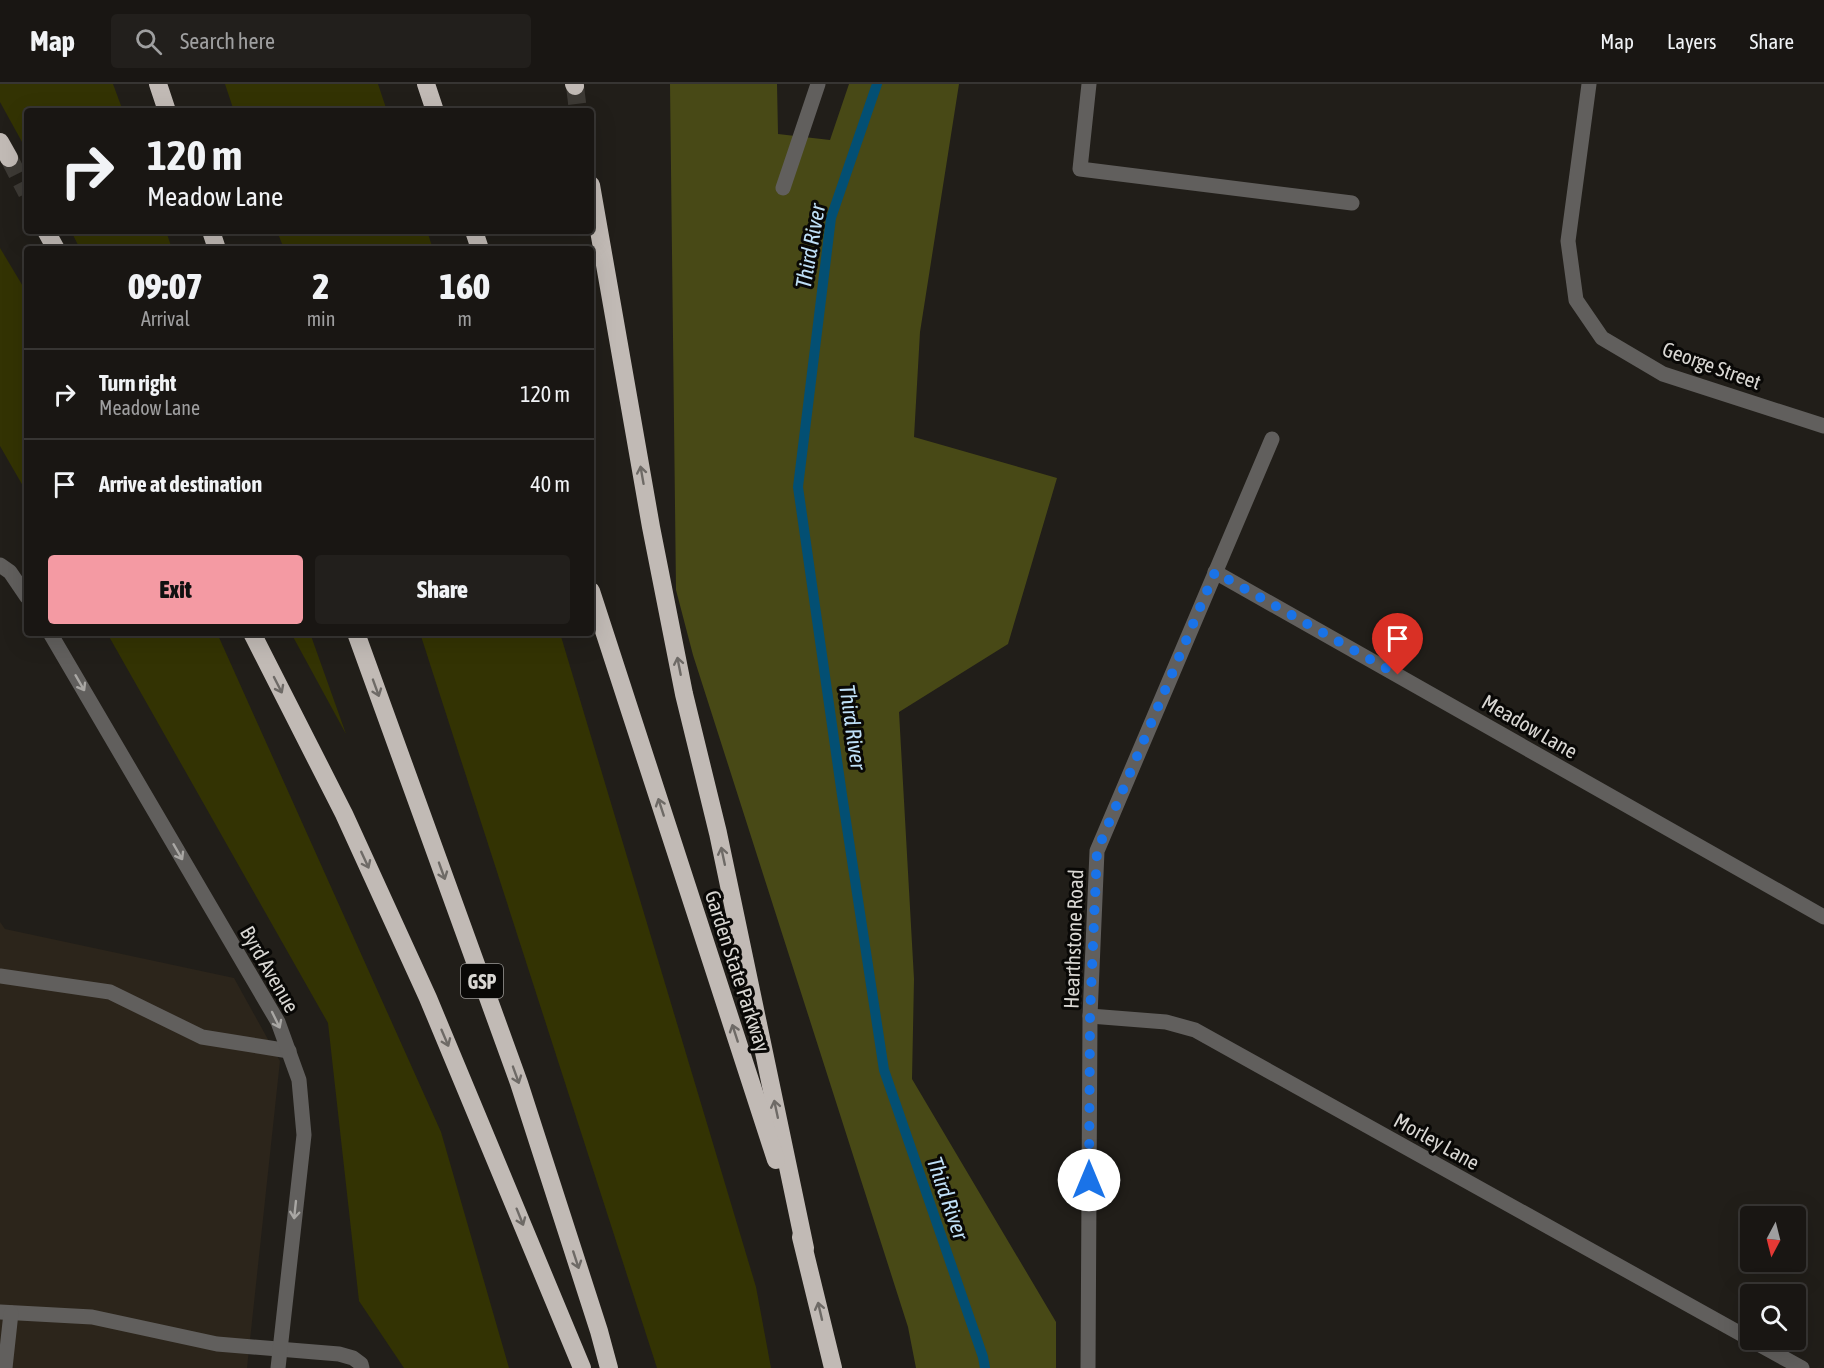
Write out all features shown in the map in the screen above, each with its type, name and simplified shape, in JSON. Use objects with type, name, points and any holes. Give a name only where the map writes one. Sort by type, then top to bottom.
[{"type":"highway","points":[[158,84],[166,108]]},
{"type":"highway","points":[[426,84],[434,108]]},
{"type":"highway","points":[[594,203],[651,527],[684,694],[718,833],[805,1248]]},
{"type":"highway","name":"Garden State Parkway","points":[[594,600],[805,1248],[833,1368]]},
{"type":"highway","points":[[254,636],[344,814],[428,998],[582,1368]]},
{"type":"highway","name":"GSP","points":[[357,636],[519,1083],[609,1368]]},
{"type":"street","points":[[783,188],[818,84]]},
{"type":"street","points":[[1089,84],[1080,169],[1352,203]]},
{"type":"street","name":"George Street","points":[[1589,84],[1568,241],[1576,300],[1582,310],[1602,338],[1663,374],[1824,426]]},
{"type":"street","name":"Hearthstone Road","points":[[1088,1368],[1090,1016],[1097,851],[1272,439]]},
{"type":"street","points":[[0,565],[10,572],[24,593]]},
{"type":"street","name":"Meadow Lane","points":[[1215,572],[1824,916]]},
{"type":"street","name":"Byrd Avenue","points":[[52,636],[278,1022],[299,1080],[304,1135],[278,1368]]},
{"type":"street","points":[[0,976],[110,992],[202,1037],[289,1051]]},
{"type":"street","name":"Morley Lane","points":[[1090,1016],[1167,1022],[1195,1030],[1740,1334]]},
{"type":"street","points":[[5,1368],[6,1312],[92,1317],[217,1344],[339,1354],[353,1358],[361,1364],[362,1368]]},
{"type":"street","name":"Morley Lane","points":[[1769,1350],[1802,1368]]},
{"type":"shaded area","points":[[0,84],[113,84],[122,108],[24,108],[24,146],[0,102]]},
{"type":"shaded area","points":[[225,84],[378,84],[386,108],[233,108]]},
{"type":"shaded area","points":[[670,84],[777,84],[778,134],[830,140],[849,84],[959,84],[920,332],[914,437],[1057,478],[1008,644],[899,712],[914,979],[912,1079],[1056,1322],[1056,1368],[916,1368],[908,1327],[693,655],[676,590]]},
{"type":"shaded area","points":[[72,234],[167,234],[171,246],[78,246]]},
{"type":"shaded area","points":[[278,234],[428,234],[432,246],[283,246]]},
{"type":"shaded area","points":[[0,248],[24,288],[24,488],[0,446]]},
{"type":"shaded area","points":[[109,636],[218,636],[441,1132],[509,1368],[404,1368],[359,1301],[328,1023]]},
{"type":"shaded area","points":[[293,636],[311,636],[346,734]]},
{"type":"shaded area","points":[[421,636],[561,636],[756,1287],[771,1368],[657,1368]]},
{"type":"shaded area","points":[[0,922],[5,929],[234,978],[280,1061],[247,1368],[0,1368]]},
{"type":"waterway","name":"Third River","points":[[877,84],[831,218],[798,487],[884,1070],[985,1368]]},
{"type":"tunnel","points":[[575,86],[578,108]]},
{"type":"tunnel","points":[[9,158],[24,187]]},
{"type":"route","points":[[1089,1180],[1090,1016],[1097,851],[1215,572],[1398,675]]}]
